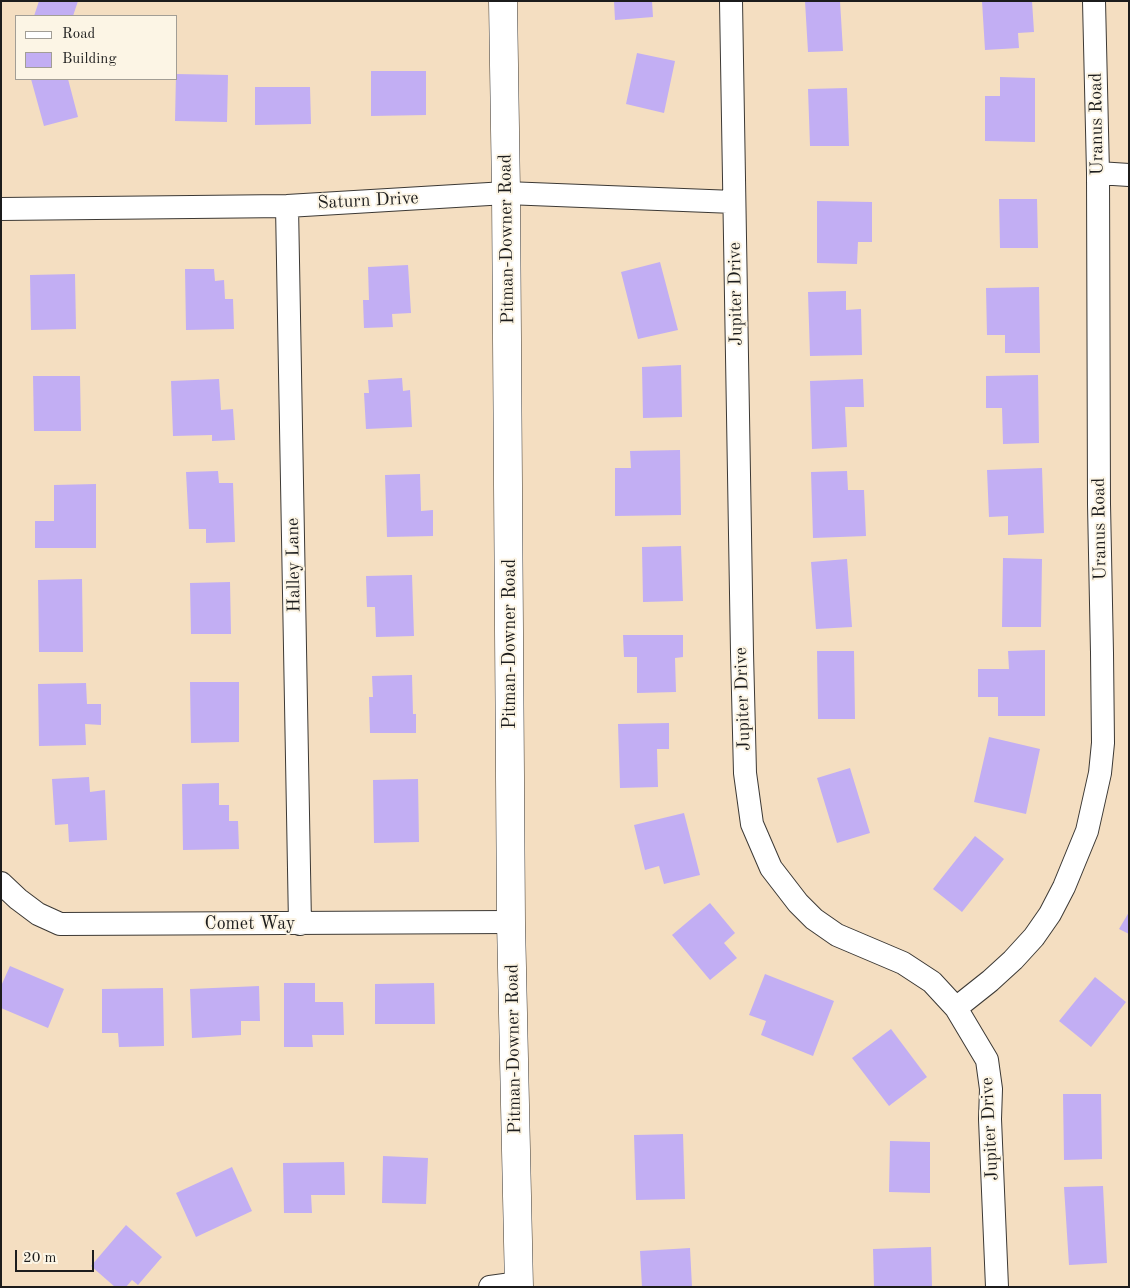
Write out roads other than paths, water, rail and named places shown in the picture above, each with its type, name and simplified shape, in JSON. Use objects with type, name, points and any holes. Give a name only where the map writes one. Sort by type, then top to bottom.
[{"type":"street","name":"Pitman-Downer Road","points":[[503,1],[512,922],[519,1285]]},
{"type":"street","name":"Jupiter Drive","points":[[731,1],[745,773],[752,824],[771,868],[814,920],[838,935],[902,963],[932,982],[956,1008],[986,1060],[991,1089],[990,1119],[997,1287]]},
{"type":"street","name":"Uranus Road","points":[[956,1008],[1013,960],[1034,937],[1050,914],[1064,887],[1087,831],[1100,773],[1103,743],[1099,504],[1098,174],[1094,1]]},
{"type":"street","points":[[1098,174],[1129,175]]},
{"type":"street","name":"Saturn Drive","points":[[1,209],[287,206],[506,193],[734,202]]},
{"type":"street","name":"Halley Lane","points":[[287,206],[300,924]]},
{"type":"street","name":"Comet Way","points":[[1,883],[38,914],[60,924],[512,922]]},
{"type":"street","points":[[490,1287],[519,1285]]}]
